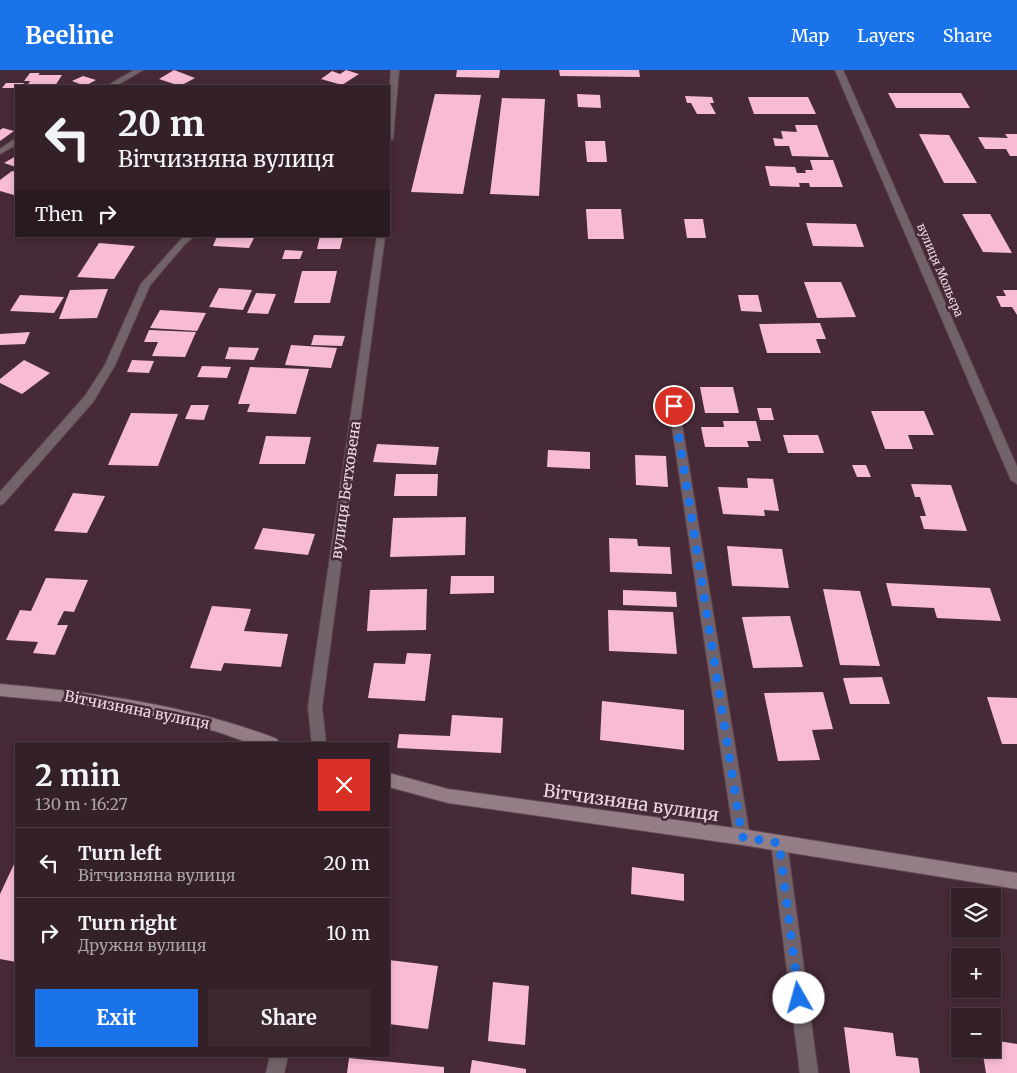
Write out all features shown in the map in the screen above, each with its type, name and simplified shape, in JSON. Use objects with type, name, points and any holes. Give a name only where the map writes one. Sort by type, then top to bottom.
[{"type":"street","points":[[113,85],[139,70]]},
{"type":"street","points":[[390,100],[395,70]]},
{"type":"street","name":"вулиця Мольєра","points":[[840,70],[1017,480]]},
{"type":"street","points":[[0,152],[15,143]]},
{"type":"street","points":[[0,500],[89,399],[110,365],[146,284],[182,242],[189,237]]},
{"type":"street","name":"вулиця Бетховена","points":[[319,742],[315,707],[381,237]]},
{"type":"street","points":[[674,406],[742,837]]},
{"type":"street","name":"Вітчизняна вулиця","points":[[0,690],[76,697],[215,724],[266,742]]},
{"type":"street","name":"Вітчизняна вулиця","points":[[390,780],[448,796],[742,837],[1017,881]]},
{"type":"street","points":[[779,843],[809,1073]]},
{"type":"street","points":[[275,1073],[278,1057]]},
{"type":"building","points":[[174,70],[195,78],[182,85],[159,79]]},
{"type":"building","points":[[346,70],[359,74],[342,85],[321,79],[332,71],[340,74]]},
{"type":"building","points":[[457,70],[500,70],[499,78],[456,77]]},
{"type":"building","points":[[559,70],[639,70],[640,77],[560,76]]},
{"type":"building","points":[[30,73],[62,75],[56,85],[28,85],[30,81],[24,81]]},
{"type":"building","points":[[83,76],[96,80],[87,85],[72,81]]},
{"type":"building","points":[[6,83],[24,83],[23,85],[15,85],[15,88],[2,88]]},
{"type":"building","points":[[888,93],[961,93],[970,108],[896,108]]},
{"type":"building","points":[[435,94],[481,95],[463,194],[411,192]]},
{"type":"building","points":[[577,94],[600,95],[601,108],[578,107]]},
{"type":"building","points":[[685,96],[712,97],[714,103],[710,103],[716,114],[697,114],[691,103],[687,103]]},
{"type":"building","points":[[748,97],[808,97],[816,114],[754,114]]},
{"type":"building","points":[[502,98],[545,99],[539,196],[490,194]]},
{"type":"building","points":[[795,125],[817,125],[829,157],[792,156],[789,146],[775,146],[773,138],[783,139],[781,131],[797,132]]},
{"type":"building","points":[[3,128],[14,131],[0,141],[0,130]]},
{"type":"building","points":[[919,134],[949,135],[977,183],[944,183]]},
{"type":"building","points":[[1005,134],[1017,134],[1017,156],[1010,156],[1006,149],[985,149],[978,137],[1008,138]]},
{"type":"building","points":[[585,141],[605,141],[607,162],[587,162]]},
{"type":"building","points":[[15,157],[15,167],[4,163]]},
{"type":"building","points":[[810,160],[833,160],[843,187],[810,187],[809,183],[799,183],[800,187],[770,186],[765,166],[795,167],[797,173],[806,173],[805,170],[813,170]]},
{"type":"building","points":[[12,171],[15,172],[15,194],[0,191],[0,180]]},
{"type":"building","points":[[586,209],[621,209],[624,239],[588,239]]},
{"type":"building","points":[[962,214],[990,214],[1012,253],[983,252]]},
{"type":"building","points":[[684,219],[703,219],[706,238],[687,238]]},
{"type":"building","points":[[806,223],[856,224],[864,247],[813,246]]},
{"type":"building","points":[[217,237],[254,237],[249,248],[213,246]]},
{"type":"building","points":[[320,237],[343,237],[340,249],[317,249]]},
{"type":"building","points":[[99,243],[135,246],[114,279],[77,277]]},
{"type":"building","points":[[285,250],[303,251],[300,259],[282,259]]},
{"type":"building","points":[[302,271],[337,271],[330,303],[294,303]]},
{"type":"building","points":[[804,282],[841,282],[856,317],[817,318]]},
{"type":"building","points":[[219,288],[252,290],[243,310],[209,307]]},
{"type":"building","points":[[108,289],[97,318],[59,319],[70,290]]},
{"type":"building","points":[[1003,290],[1017,290],[1017,315],[1012,307],[1001,307],[996,296],[1006,296]]},
{"type":"building","points":[[256,293],[276,294],[268,314],[247,313]]},
{"type":"building","points":[[20,295],[64,297],[54,313],[10,311]]},
{"type":"building","points":[[738,295],[758,295],[762,312],[741,311]]},
{"type":"building","points":[[160,310],[206,313],[197,331],[150,328]]},
{"type":"building","points":[[820,323],[826,339],[816,339],[821,353],[767,353],[759,324]]},
{"type":"building","points":[[149,330],[196,332],[185,357],[152,356],[158,342],[144,342]]},
{"type":"building","points":[[30,332],[25,344],[0,345],[0,334]]},
{"type":"building","points":[[314,335],[345,336],[342,346],[311,345]]},
{"type":"building","points":[[291,345],[337,348],[331,368],[285,365]]},
{"type":"building","points":[[229,347],[259,348],[254,360],[225,359]]},
{"type":"building","points":[[24,360],[50,373],[22,394],[0,383],[0,379]]},
{"type":"building","points":[[132,360],[154,361],[149,373],[127,372]]},
{"type":"building","points":[[202,366],[231,367],[227,378],[197,377]]},
{"type":"building","points":[[250,367],[309,369],[296,414],[247,412],[250,404],[238,404]]},
{"type":"building","points":[[700,387],[733,387],[739,413],[705,413]]},
{"type":"building","points":[[191,405],[209,405],[204,420],[185,419]]},
{"type":"building","points":[[757,408],[771,408],[774,420],[760,420]]},
{"type":"building","points":[[871,411],[924,411],[934,435],[908,435],[913,449],[885,449]]},
{"type":"building","points":[[131,413],[178,414],[158,466],[108,465]]},
{"type":"building","points":[[723,421],[756,421],[761,441],[747,441],[749,447],[705,447],[701,427],[724,427]]},
{"type":"building","points":[[783,435],[818,435],[824,453],[788,453]]},
{"type":"building","points":[[266,436],[311,437],[305,464],[259,464]]},
{"type":"building","points":[[377,444],[439,447],[436,465],[373,462]]},
{"type":"building","points":[[548,450],[590,452],[590,469],[547,467]]},
{"type":"building","points":[[635,455],[666,456],[668,487],[636,485]]},
{"type":"building","points":[[852,465],[866,465],[871,477],[857,477]]},
{"type":"building","points":[[396,474],[438,474],[437,496],[394,496]]},
{"type":"building","points":[[747,478],[773,479],[779,511],[764,510],[765,516],[723,514],[718,487],[748,488]]},
{"type":"building","points":[[911,484],[951,485],[967,531],[924,529],[920,516],[926,516],[920,497],[915,497]]},
{"type":"building","points":[[73,493],[105,496],[87,533],[54,531]]},
{"type":"building","points":[[466,517],[465,555],[390,557],[393,518]]},
{"type":"building","points":[[263,528],[315,534],[308,555],[254,549]]},
{"type":"building","points":[[609,538],[637,539],[638,546],[670,547],[672,574],[610,572]]},
{"type":"building","points":[[727,546],[782,549],[789,588],[732,586]]},
{"type":"building","points":[[451,576],[494,576],[494,593],[450,594]]},
{"type":"building","points":[[46,578],[88,580],[74,612],[64,611],[57,625],[68,625],[55,655],[33,653],[38,642],[6,640],[20,610],[31,611]]},
{"type":"building","points":[[886,583],[990,588],[1001,621],[937,618],[934,608],[892,606]]},
{"type":"building","points":[[427,589],[426,630],[367,631],[370,590]]},
{"type":"building","points":[[823,589],[860,591],[880,666],[840,665]]},
{"type":"building","points":[[623,590],[676,592],[677,607],[623,605]]},
{"type":"building","points":[[212,606],[251,609],[244,631],[288,634],[281,667],[224,663],[221,671],[190,668]]},
{"type":"building","points":[[608,610],[673,612],[677,654],[609,651]]},
{"type":"building","points":[[790,616],[803,667],[753,668],[742,617]]},
{"type":"building","points":[[407,653],[431,654],[425,701],[368,698],[374,663],[405,664]]},
{"type":"building","points":[[882,677],[890,704],[850,704],[843,678]]},
{"type":"building","points":[[823,692],[833,729],[812,730],[820,760],[778,761],[764,693]]},
{"type":"building","points":[[987,697],[1017,698],[1017,744],[1002,744]]},
{"type":"building","points":[[602,701],[684,710],[684,750],[600,740]]},
{"type":"building","points":[[452,715],[503,718],[501,753],[397,748],[399,734],[450,736]]},
{"type":"building","points":[[15,862],[15,962],[0,959],[0,894]]},
{"type":"building","points":[[632,867],[684,874],[684,901],[631,894]]},
{"type":"building","points":[[390,960],[438,966],[428,1029],[390,1024]]},
{"type":"building","points":[[493,982],[529,986],[525,1045],[488,1041]]},
{"type":"building","points":[[844,1027],[893,1033],[896,1056],[918,1058],[920,1073],[850,1073]]},
{"type":"building","points":[[1001,1041],[1017,1044],[1017,1073],[986,1073],[984,1058],[1001,1058]]},
{"type":"building","points":[[349,1058],[444,1067],[444,1073],[347,1073]]},
{"type":"building","points":[[472,1060],[526,1069],[526,1073],[470,1073]]},
{"type":"route","points":[[674,406],[742,837],[779,843],[799,998]]}]
